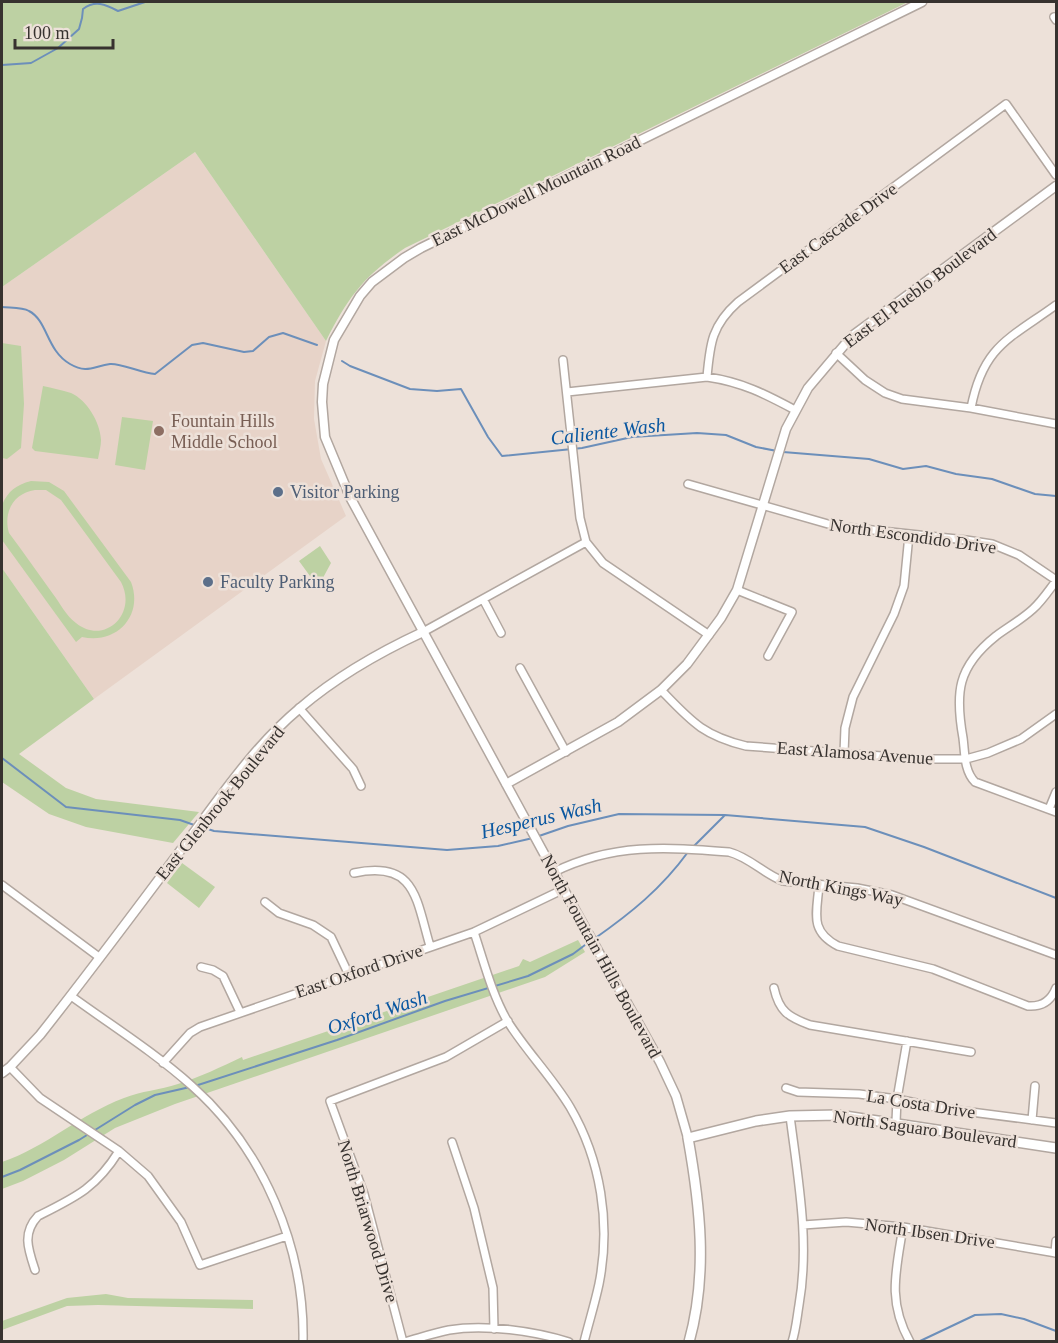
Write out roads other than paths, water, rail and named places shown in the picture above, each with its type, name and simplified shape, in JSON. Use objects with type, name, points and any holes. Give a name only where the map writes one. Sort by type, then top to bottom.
[{"type":"main road","name":"North Saguaro Boulevard","points":[[688,1138],[754,1121],[790,1116],[838,1115],[1056,1148]]},
{"type":"main road","name":"North Fountain Hills Boulevard","points":[[688,1138],[701,1230],[699,1281],[694,1322],[689,1341]]},
{"type":"street","name":"East McDowell Mountain Road","points":[[354,504],[325,437],[323,384],[334,340],[354,305],[372,282],[421,249],[922,2]]},
{"type":"street","name":"East Cascade Drive","points":[[707,377],[712,338],[718,323],[728,311],[1006,104],[1056,175]]},
{"type":"street","name":"East El Pueblo Boulevard","points":[[506,784],[618,722],[661,690],[687,664],[709,635],[737,590],[783,440],[795,410],[808,388],[852,336],[1056,186]]},
{"type":"street","points":[[971,408],[976,384],[994,351],[1056,305]]},
{"type":"street","points":[[836,353],[865,380],[885,393],[902,399],[971,408],[1056,424]]},
{"type":"street","points":[[563,360],[580,518],[586,542],[610,569],[709,635]]},
{"type":"street","points":[[567,392],[707,377],[729,380],[753,388],[795,410]]},
{"type":"street","name":"North Escondido Drive","points":[[688,484],[835,526],[992,544],[1019,555],[1056,580]]},
{"type":"street","name":"North Fountain Hills Boulevard","points":[[354,504],[660,1062],[676,1096],[688,1138]]},
{"type":"street","points":[[844,753],[845,728],[853,697],[894,614],[904,586],[909,535]]},
{"type":"street","name":"East Glenbrook Boulevard","points":[[2,1073],[40,1035],[240,772],[271,735],[299,708],[368,662],[586,542]]},
{"type":"street","points":[[1056,580],[1035,607],[982,648],[965,670],[958,695],[966,759],[969,774],[975,782],[1053,810],[1056,792]]},
{"type":"street","points":[[737,590],[792,612],[768,656]]},
{"type":"street","points":[[483,599],[501,633]]},
{"type":"street","points":[[520,668],[566,752]]},
{"type":"street","name":"East Alamosa Avenue","points":[[661,690],[701,728],[726,741],[746,746],[923,759],[966,759],[988,753],[1021,739],[1056,714]]},
{"type":"street","points":[[299,708],[353,769],[361,786]]},
{"type":"street","name":"North Kings Way","points":[[554,872],[591,856],[651,847],[729,852],[737,854],[776,878],[796,883],[856,888],[892,895],[1056,955]]},
{"type":"street","points":[[354,873],[373,869],[387,870],[405,880],[413,891],[430,946]]},
{"type":"street","points":[[2,885],[99,957]]},
{"type":"street","points":[[819,885],[818,929],[821,935],[838,946],[933,969],[1028,1006],[1046,1002],[1056,988]]},
{"type":"street","name":"East Oxford Drive","points":[[163,1063],[190,1033],[200,1027],[474,932],[564,889]]},
{"type":"street","points":[[265,902],[279,913],[313,925],[331,937],[349,975]]},
{"type":"street","points":[[474,932],[508,1021],[570,1107],[599,1179],[604,1233],[599,1283],[584,1341]]},
{"type":"street","points":[[201,967],[223,976],[240,1012]]},
{"type":"street","points":[[774,988],[779,1006],[800,1021],[820,1027],[971,1052]]},
{"type":"street","points":[[71,996],[192,1086],[216,1110],[237,1137],[271,1193],[287,1236],[299,1283],[303,1341]]},
{"type":"street","name":"North Briarwood Drive","points":[[404,1341],[364,1194],[330,1101],[446,1057],[508,1021]]},
{"type":"street","points":[[896,1122],[897,1099],[908,1041]]},
{"type":"street","points":[[10,1067],[40,1098],[119,1151],[148,1176],[181,1222],[200,1265],[287,1236]]},
{"type":"street","points":[[1032,1120],[1035,1086]]},
{"type":"street","name":"La Costa Drive","points":[[786,1088],[798,1092],[859,1094],[940,1108],[1056,1123]]},
{"type":"street","points":[[790,1116],[803,1225],[804,1278],[792,1341]]},
{"type":"street","points":[[452,1142],[474,1208],[493,1288],[494,1329]]},
{"type":"street","points":[[35,1270],[27,1245],[28,1230],[33,1222],[38,1216],[83,1193],[100,1178],[119,1151]]},
{"type":"street","name":"North Ibsen Drive","points":[[803,1225],[846,1222],[903,1227],[1056,1253]]},
{"type":"street","points":[[903,1227],[896,1276],[895,1304],[900,1325],[910,1341]]},
{"type":"street","points":[[1056,1241],[1056,1253]]},
{"type":"street","points":[[404,1341],[452,1330],[494,1329],[525,1331],[569,1341]]},
{"type":"waterway","points":[[2,65],[31,63],[58,48],[79,29],[83,9],[87,6],[100,4],[118,11],[145,2]]},
{"type":"waterway","name":"Caliente Wash","points":[[2,307],[29,311],[40,322],[51,344],[62,358],[81,368],[115,364],[155,374],[192,345],[203,343],[244,352],[253,351],[269,337],[283,333],[317,345]]},
{"type":"waterway","name":"Caliente Wash","points":[[342,361],[410,389],[437,391],[461,389],[488,437],[502,456],[582,448],[632,437],[697,433],[726,435],[756,447],[777,451]]},
{"type":"waterway","name":"Caliente Wash","points":[[783,452],[869,459],[903,469],[926,466],[956,474],[992,479],[1035,494],[1056,496]]},
{"type":"waterway","name":"Hesperus Wash","points":[[2,758],[66,807],[180,820],[197,826]]},
{"type":"waterway","name":"Hesperus Wash","points":[[539,836],[568,826],[619,814],[725,815],[865,827],[924,847],[1056,898]]},
{"type":"waterway","name":"Oxford Wash","points":[[692,848],[724,816]]},
{"type":"waterway","name":"Hesperus Wash","points":[[202,827],[214,831],[447,850],[498,846],[533,838]]},
{"type":"waterway","name":"Oxford Wash","points":[[594,939],[645,900],[688,852]]},
{"type":"waterway","name":"Oxford Wash","points":[[195,1086],[337,1040],[445,1001],[528,976],[573,954],[589,942]]},
{"type":"waterway","name":"Oxford Wash","points":[[2,1177],[79,1140],[155,1095],[190,1087]]},
{"type":"waterway","points":[[918,1342],[975,1315],[1001,1314],[1024,1319],[1056,1331]]},
{"type":"place","name":"Fountain Hills Middle School","points":[[159,431]]},
{"type":"place","name":"Visitor Parking","points":[[278,492]]},
{"type":"place","name":"Faculty Parking","points":[[208,582]]}]
